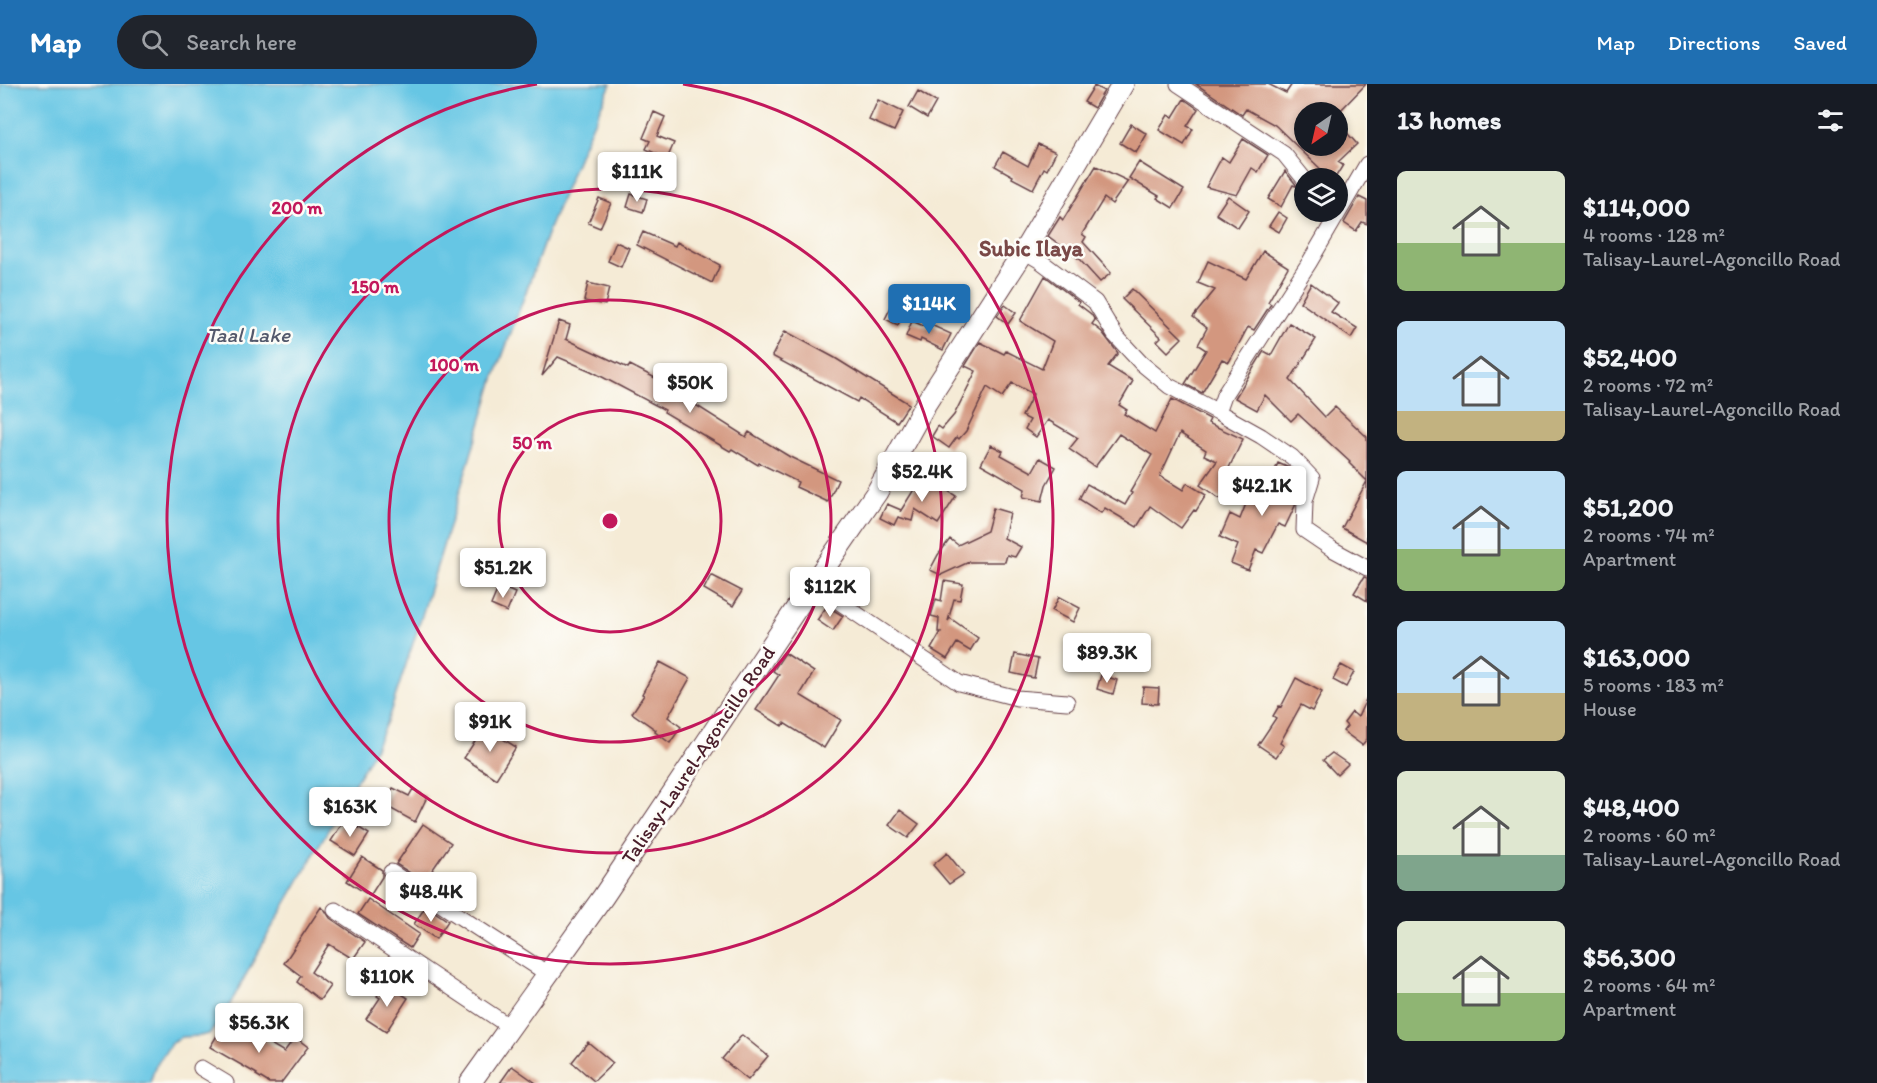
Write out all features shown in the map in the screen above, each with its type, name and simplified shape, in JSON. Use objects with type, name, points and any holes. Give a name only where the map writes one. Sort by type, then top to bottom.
[{"type":"main road","name":"Talisay-Laurel-Agoncillo Road","points":[[470,1083],[609,888],[877,492],[926,402],[1024,251],[1123,84]]},
{"type":"street","points":[[1178,84],[1284,154],[1295,168]]},
{"type":"street","points":[[1348,192],[1367,164]]},
{"type":"street","points":[[1218,412],[1224,395],[1309,263],[1330,222]]},
{"type":"street","points":[[1024,251],[1095,303],[1115,335],[1141,363],[1169,386],[1269,441],[1292,457],[1312,478],[1305,501],[1304,530],[1332,549],[1367,568]]},
{"type":"street","points":[[814,585],[960,683],[1017,698],[1067,702]]},
{"type":"street","points":[[391,872],[548,974]]},
{"type":"street","points":[[335,910],[510,1027]]},
{"type":"street","points":[[201,1068],[226,1083]]},
{"type":"water","name":"Taal Lake","points":[[0,84],[611,84],[549,229],[494,379],[420,622],[388,719],[373,752],[222,1019],[209,1034],[181,1037],[172,1042],[155,1067],[150,1083],[0,1083]]},
{"type":"building","points":[[1196,84],[1268,84],[1286,93],[1292,84],[1366,84],[1348,103],[1294,102],[1294,143],[1275,125],[1246,109],[1242,115]]},
{"type":"building","points":[[1094,86],[1104,91],[1094,108],[1084,102]]},
{"type":"building","points":[[918,91],[936,102],[927,118],[909,107]]},
{"type":"building","points":[[1184,99],[1198,109],[1187,126],[1193,129],[1184,145],[1159,130],[1168,115],[1173,117]]},
{"type":"building","points":[[878,100],[903,112],[894,131],[869,120]]},
{"type":"building","points":[[654,112],[665,117],[657,136],[674,143],[667,159],[646,149],[650,141],[643,138]]},
{"type":"building","points":[[1131,124],[1147,134],[1136,153],[1120,143]]},
{"type":"building","points":[[1348,134],[1357,144],[1348,153]]},
{"type":"building","points":[[1243,139],[1268,155],[1258,172],[1252,168],[1237,195],[1206,187],[1222,157],[1229,162]]},
{"type":"building","points":[[1038,144],[1056,152],[1047,170],[1044,168],[1033,189],[995,166],[1003,152],[1028,166]]},
{"type":"building","points":[[1307,156],[1344,156],[1338,162],[1343,165],[1341,168],[1320,168]]},
{"type":"building","points":[[1139,162],[1184,190],[1173,208],[1157,198],[1159,196],[1129,178]]},
{"type":"building","points":[[1096,166],[1128,181],[1112,204],[1104,198],[1082,234],[1086,237],[1083,242],[1111,273],[1100,282],[1079,259],[1048,236],[1060,217],[1063,220]]},
{"type":"building","points":[[1285,171],[1294,185],[1281,207],[1268,199]]},
{"type":"building","points":[[631,194],[647,199],[643,212],[627,207]]},
{"type":"building","points":[[1228,196],[1249,211],[1238,228],[1216,214]]},
{"type":"building","points":[[1359,197],[1367,201],[1367,224],[1362,222],[1356,231],[1344,223],[1348,222],[1348,216]]},
{"type":"building","points":[[599,198],[611,203],[600,228],[588,223]]},
{"type":"building","points":[[1278,212],[1287,218],[1279,232],[1269,226]]},
{"type":"building","points":[[643,232],[675,246],[677,242],[720,265],[712,283],[637,245]]},
{"type":"building","points":[[616,242],[629,248],[621,267],[608,261]]},
{"type":"building","points":[[1263,251],[1288,267],[1268,302],[1271,304],[1254,330],[1248,327],[1229,362],[1222,359],[1202,393],[1185,384],[1206,350],[1198,345],[1207,328],[1193,317],[1215,290],[1198,283],[1208,261],[1246,279]]},
{"type":"building","points":[[1045,276],[1091,314],[1095,320],[1092,324],[1102,332],[1118,353],[1108,366],[1133,381],[1119,405],[1127,410],[1124,414],[1155,433],[1172,399],[1210,419],[1208,423],[1243,439],[1224,478],[1231,483],[1220,499],[1200,485],[1217,461],[1204,455],[1206,450],[1180,433],[1160,476],[1183,490],[1187,483],[1206,495],[1181,528],[1150,506],[1137,527],[1105,508],[1101,513],[1079,499],[1087,484],[1125,505],[1152,455],[1119,434],[1095,467],[1069,449],[1078,438],[1048,420],[1036,437],[1025,429],[1030,420],[1022,416],[1033,394],[1012,383],[1002,397],[987,387],[966,431],[959,439],[957,437],[949,448],[932,436],[938,426],[942,429],[954,415],[976,371],[965,366],[980,342],[1004,354],[1006,351],[1042,369],[1053,341],[1020,321]]},
{"type":"building","points":[[588,283],[609,288],[605,305],[584,301]]},
{"type":"building","points":[[1311,283],[1338,303],[1331,312],[1357,328],[1351,338],[1300,302]]},
{"type":"building","points":[[1132,289],[1182,338],[1168,352],[1157,341],[1161,337],[1122,299]]},
{"type":"building","points":[[894,301],[906,307],[898,325],[885,319]]},
{"type":"building","points":[[1005,305],[1016,313],[1008,324],[997,316]]},
{"type":"building","points":[[559,321],[570,325],[566,339],[628,368],[630,365],[661,381],[696,401],[694,404],[746,437],[749,432],[790,457],[838,480],[828,502],[796,487],[798,482],[759,463],[758,465],[732,449],[730,451],[664,412],[665,410],[591,371],[558,357],[542,376]]},
{"type":"building","points":[[912,321],[928,328],[929,324],[951,334],[943,350],[921,339],[920,342],[906,336]]},
{"type":"building","points":[[1289,323],[1316,339],[1290,380],[1325,417],[1335,407],[1367,437],[1367,481],[1298,414],[1291,421],[1265,395],[1257,410],[1235,398],[1264,351],[1271,355]]},
{"type":"building","points":[[785,331],[835,358],[909,404],[897,422],[859,398],[857,402],[772,356]]},
{"type":"building","points":[[991,445],[1003,451],[1001,455],[1032,472],[1040,458],[1056,467],[1046,485],[1042,501],[1023,497],[1025,489],[981,464]]},
{"type":"building","points":[[1278,463],[1289,468],[1301,480],[1294,497],[1296,498],[1295,506],[1285,527],[1278,524],[1263,553],[1256,550],[1248,570],[1231,563],[1238,545],[1220,537],[1230,514],[1240,519],[1249,496],[1262,501]]},
{"type":"building","points":[[923,475],[956,496],[938,524],[915,509],[912,521],[898,517],[894,525],[880,518],[887,504],[901,510],[900,512]]},
{"type":"building","points":[[1367,481],[1367,542],[1342,528]]},
{"type":"building","points":[[993,508],[1010,513],[1004,538],[1021,547],[1015,557],[1007,555],[1005,562],[969,562],[941,575],[930,570],[950,539],[958,545],[987,531]]},
{"type":"building","points":[[711,575],[742,591],[733,606],[704,589]]},
{"type":"building","points":[[1364,577],[1367,578],[1367,601],[1354,593]]},
{"type":"building","points":[[944,581],[963,584],[960,600],[954,599],[948,621],[950,618],[978,638],[970,651],[957,643],[947,659],[931,649],[941,632],[938,632],[939,618],[931,616],[936,599],[941,601]]},
{"type":"building","points":[[499,586],[515,593],[507,612],[491,605]]},
{"type":"building","points":[[1059,597],[1080,608],[1073,622],[1052,611]]},
{"type":"building","points":[[827,606],[843,616],[833,631],[817,620]]},
{"type":"building","points":[[785,653],[814,672],[800,695],[841,720],[824,748],[784,723],[782,726],[756,710],[779,675],[773,671]]},
{"type":"building","points":[[1015,654],[1038,659],[1034,678],[1011,673]]},
{"type":"building","points":[[660,662],[690,678],[668,717],[681,727],[670,743],[632,713],[644,695],[642,694]]},
{"type":"building","points":[[1341,665],[1354,672],[1346,687],[1333,680]]},
{"type":"building","points":[[1101,675],[1117,680],[1113,694],[1097,689]]},
{"type":"building","points":[[1296,678],[1322,692],[1312,711],[1301,705],[1280,743],[1284,746],[1276,757],[1258,745],[1276,718],[1273,716],[1279,706],[1281,707]]},
{"type":"building","points":[[1143,687],[1159,688],[1158,704],[1142,703]]},
{"type":"building","points":[[1367,697],[1367,739],[1362,745],[1343,731],[1347,726],[1344,723],[1352,712],[1358,717]]},
{"type":"building","points":[[484,727],[516,747],[496,779],[464,758]]},
{"type":"building","points":[[1332,753],[1348,764],[1337,775],[1323,760]]},
{"type":"building","points":[[393,788],[409,796],[413,789],[427,797],[415,822],[384,805]]},
{"type":"building","points":[[900,810],[919,824],[908,838],[889,825]]},
{"type":"building","points":[[345,819],[369,834],[355,856],[331,841]]},
{"type":"building","points":[[423,824],[451,843],[424,882],[396,864]]},
{"type":"building","points":[[947,853],[964,874],[949,884],[933,865]]},
{"type":"building","points":[[362,857],[382,870],[382,877],[370,896],[347,881]]},
{"type":"building","points":[[368,899],[419,934],[410,948],[358,914]]},
{"type":"building","points":[[426,906],[448,921],[436,939],[414,924]]},
{"type":"building","points":[[321,907],[330,918],[365,942],[353,959],[329,944],[311,972],[330,986],[320,1000],[297,982],[301,976],[284,963]]},
{"type":"building","points":[[385,983],[408,998],[386,1032],[366,1019],[380,998],[377,996]]},
{"type":"building","points":[[239,1025],[284,1052],[295,1037],[308,1047],[281,1083],[269,1083],[210,1047],[221,1029],[232,1036]]},
{"type":"building","points":[[742,1035],[768,1056],[748,1080],[722,1059]]},
{"type":"building","points":[[588,1042],[613,1063],[594,1081],[572,1062]]},
{"type":"building","points":[[512,1066],[536,1083],[500,1083]]},
{"type":"district","name":"Subic Ilaya","points":[[1031,248]]}]
